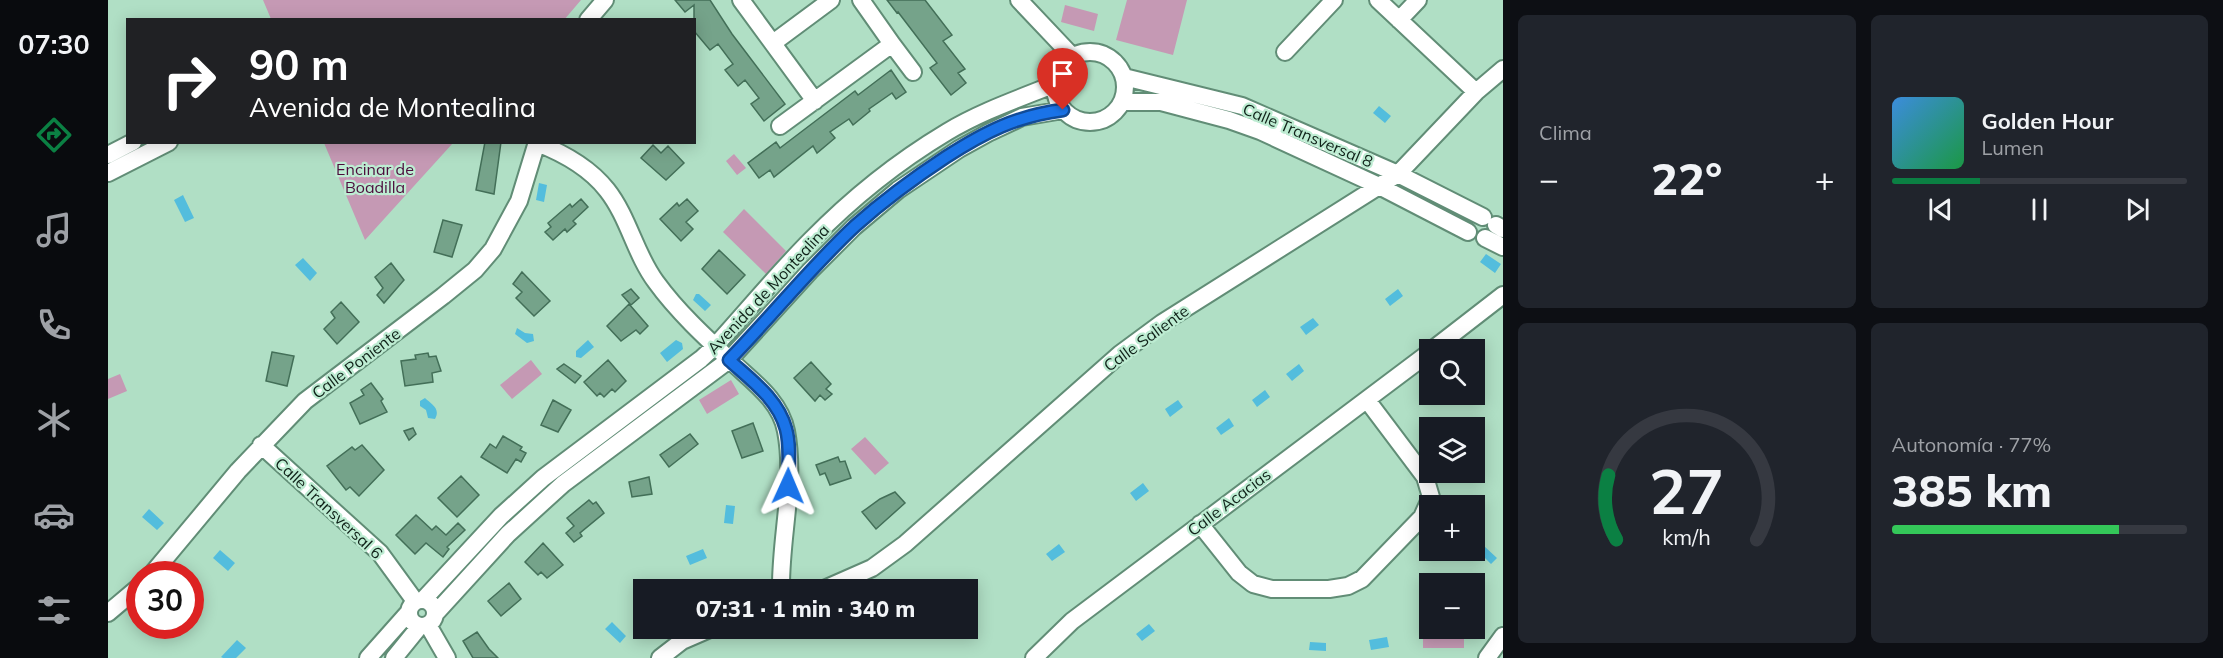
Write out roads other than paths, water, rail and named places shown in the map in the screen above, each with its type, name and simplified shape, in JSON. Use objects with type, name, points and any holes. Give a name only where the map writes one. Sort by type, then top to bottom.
[{"type":"street","points":[[590,18],[604,0]]},
{"type":"street","points":[[741,0],[815,101]]},
{"type":"street","points":[[772,43],[831,0]]},
{"type":"street","points":[[861,0],[913,72]]},
{"type":"street","points":[[1019,0],[1072,56]]},
{"type":"street","points":[[1285,52],[1334,0]]},
{"type":"street","points":[[1378,0],[1476,92]]},
{"type":"street","points":[[1399,20],[1418,0]]},
{"type":"street","points":[[780,126],[892,44]]},
{"type":"street","points":[[1087,51],[1103,54],[1116,63],[1124,77],[1126,89],[1122,102],[1114,113],[1102,120],[1088,122],[1074,118],[1063,110],[1058,102],[1055,84],[1058,73],[1072,56],[1087,51]]},
{"type":"street","name":"Calle Saliente","points":[[847,579],[872,568],[905,544],[1103,369],[1162,322],[1398,174],[1476,92],[1503,69]]},
{"type":"street","name":"Calle Transversal 8","points":[[1124,77],[1242,106],[1398,174],[1492,227],[1503,247]]},
{"type":"street","name":"Avenida de Montealina","points":[[368,658],[501,516],[543,478],[716,346],[810,240],[860,195],[948,131],[987,111],[1055,84]]},
{"type":"street","name":"Calle Transversal 8","points":[[1122,102],[1161,102],[1229,120],[1260,131],[1378,186],[1468,232]]},
{"type":"street","name":"Avenida de Montealina","points":[[394,658],[508,534],[564,484],[729,360],[832,249],[898,190],[951,154],[988,133],[1022,117],[1063,110]]},
{"type":"street","points":[[112,162],[131,144]]},
{"type":"street","points":[[112,162],[163,144]]},
{"type":"street","name":"Calle Poniente","points":[[163,561],[261,445],[305,401],[475,270],[493,249],[507,226],[519,201],[537,144]]},
{"type":"street","points":[[540,144],[562,153],[591,174],[608,190],[640,257],[656,282],[685,316],[767,394],[780,414],[786,430],[788,486],[780,579]]},
{"type":"street","name":"Calle Acacias","points":[[1445,339],[1503,295]]},
{"type":"street","name":"Calle Acacias","points":[[1034,658],[1072,621],[1419,359]]},
{"type":"street","points":[[1200,524],[1239,573],[1253,584],[1272,589],[1329,589],[1348,586],[1362,579],[1422,517],[1431,497],[1425,477],[1367,400]]},
{"type":"street","name":"Calle Transversal 6","points":[[261,445],[380,553],[416,605]]},
{"type":"street","points":[[108,613],[126,598]]},
{"type":"street","points":[[428,622],[412,622],[416,605],[432,604],[428,622],[447,658]]},
{"type":"street","points":[[1487,658],[1503,636]]},
{"type":"street","points":[[660,658],[687,639]]},
{"type":"water","points":[[1379,106],[1391,116],[1385,123],[1373,113]]},
{"type":"water","points":[[539,183],[547,185],[544,202],[536,200]]},
{"type":"water","points":[[183,195],[194,218],[185,222],[174,200]]},
{"type":"water","points":[[1486,254],[1501,264],[1495,273],[1480,262]]},
{"type":"water","points":[[303,258],[317,273],[310,281],[295,265]]},
{"type":"water","points":[[1398,289],[1403,296],[1390,306],[1385,299]]},
{"type":"water","points":[[696,294],[711,305],[705,311],[693,300]]},
{"type":"water","points":[[1313,318],[1319,325],[1306,335],[1300,327]]},
{"type":"water","points":[[517,328],[525,333],[533,334],[534,341],[527,343],[515,334]]},
{"type":"water","points":[[588,340],[594,347],[581,358],[576,357],[576,351]]},
{"type":"water","points":[[676,340],[682,343],[683,349],[667,362],[660,353]]},
{"type":"water","points":[[1299,364],[1304,371],[1292,381],[1286,374]]},
{"type":"water","points":[[1265,390],[1270,397],[1257,407],[1252,400]]},
{"type":"water","points":[[425,398],[436,409],[435,419],[428,418],[426,410],[420,406],[420,401]]},
{"type":"water","points":[[1178,400],[1183,407],[1170,417],[1165,409]]},
{"type":"water","points":[[1229,418],[1234,426],[1221,435],[1216,428]]},
{"type":"water","points":[[1143,483],[1149,491],[1136,501],[1130,493]]},
{"type":"water","points":[[726,505],[735,506],[733,524],[724,523]]},
{"type":"water","points":[[149,509],[164,523],[157,530],[142,517]]},
{"type":"water","points":[[1059,544],[1065,552],[1052,561],[1046,554]]},
{"type":"water","points":[[1485,547],[1497,558],[1491,564],[1485,558]]},
{"type":"water","points":[[703,549],[707,558],[690,565],[686,556]]},
{"type":"water","points":[[220,550],[235,563],[228,571],[213,558]]},
{"type":"water","points":[[612,622],[626,636],[620,643],[605,629]]},
{"type":"water","points":[[1149,624],[1155,631],[1142,641],[1136,634]]},
{"type":"water","points":[[1387,637],[1389,647],[1371,650],[1369,640]]},
{"type":"water","points":[[237,640],[246,648],[236,658],[221,657]]},
{"type":"water","points":[[1310,642],[1326,643],[1326,651],[1309,650]]},
{"type":"park label","name":"Encinar de Boadilla","points":[[375,178]]}]
